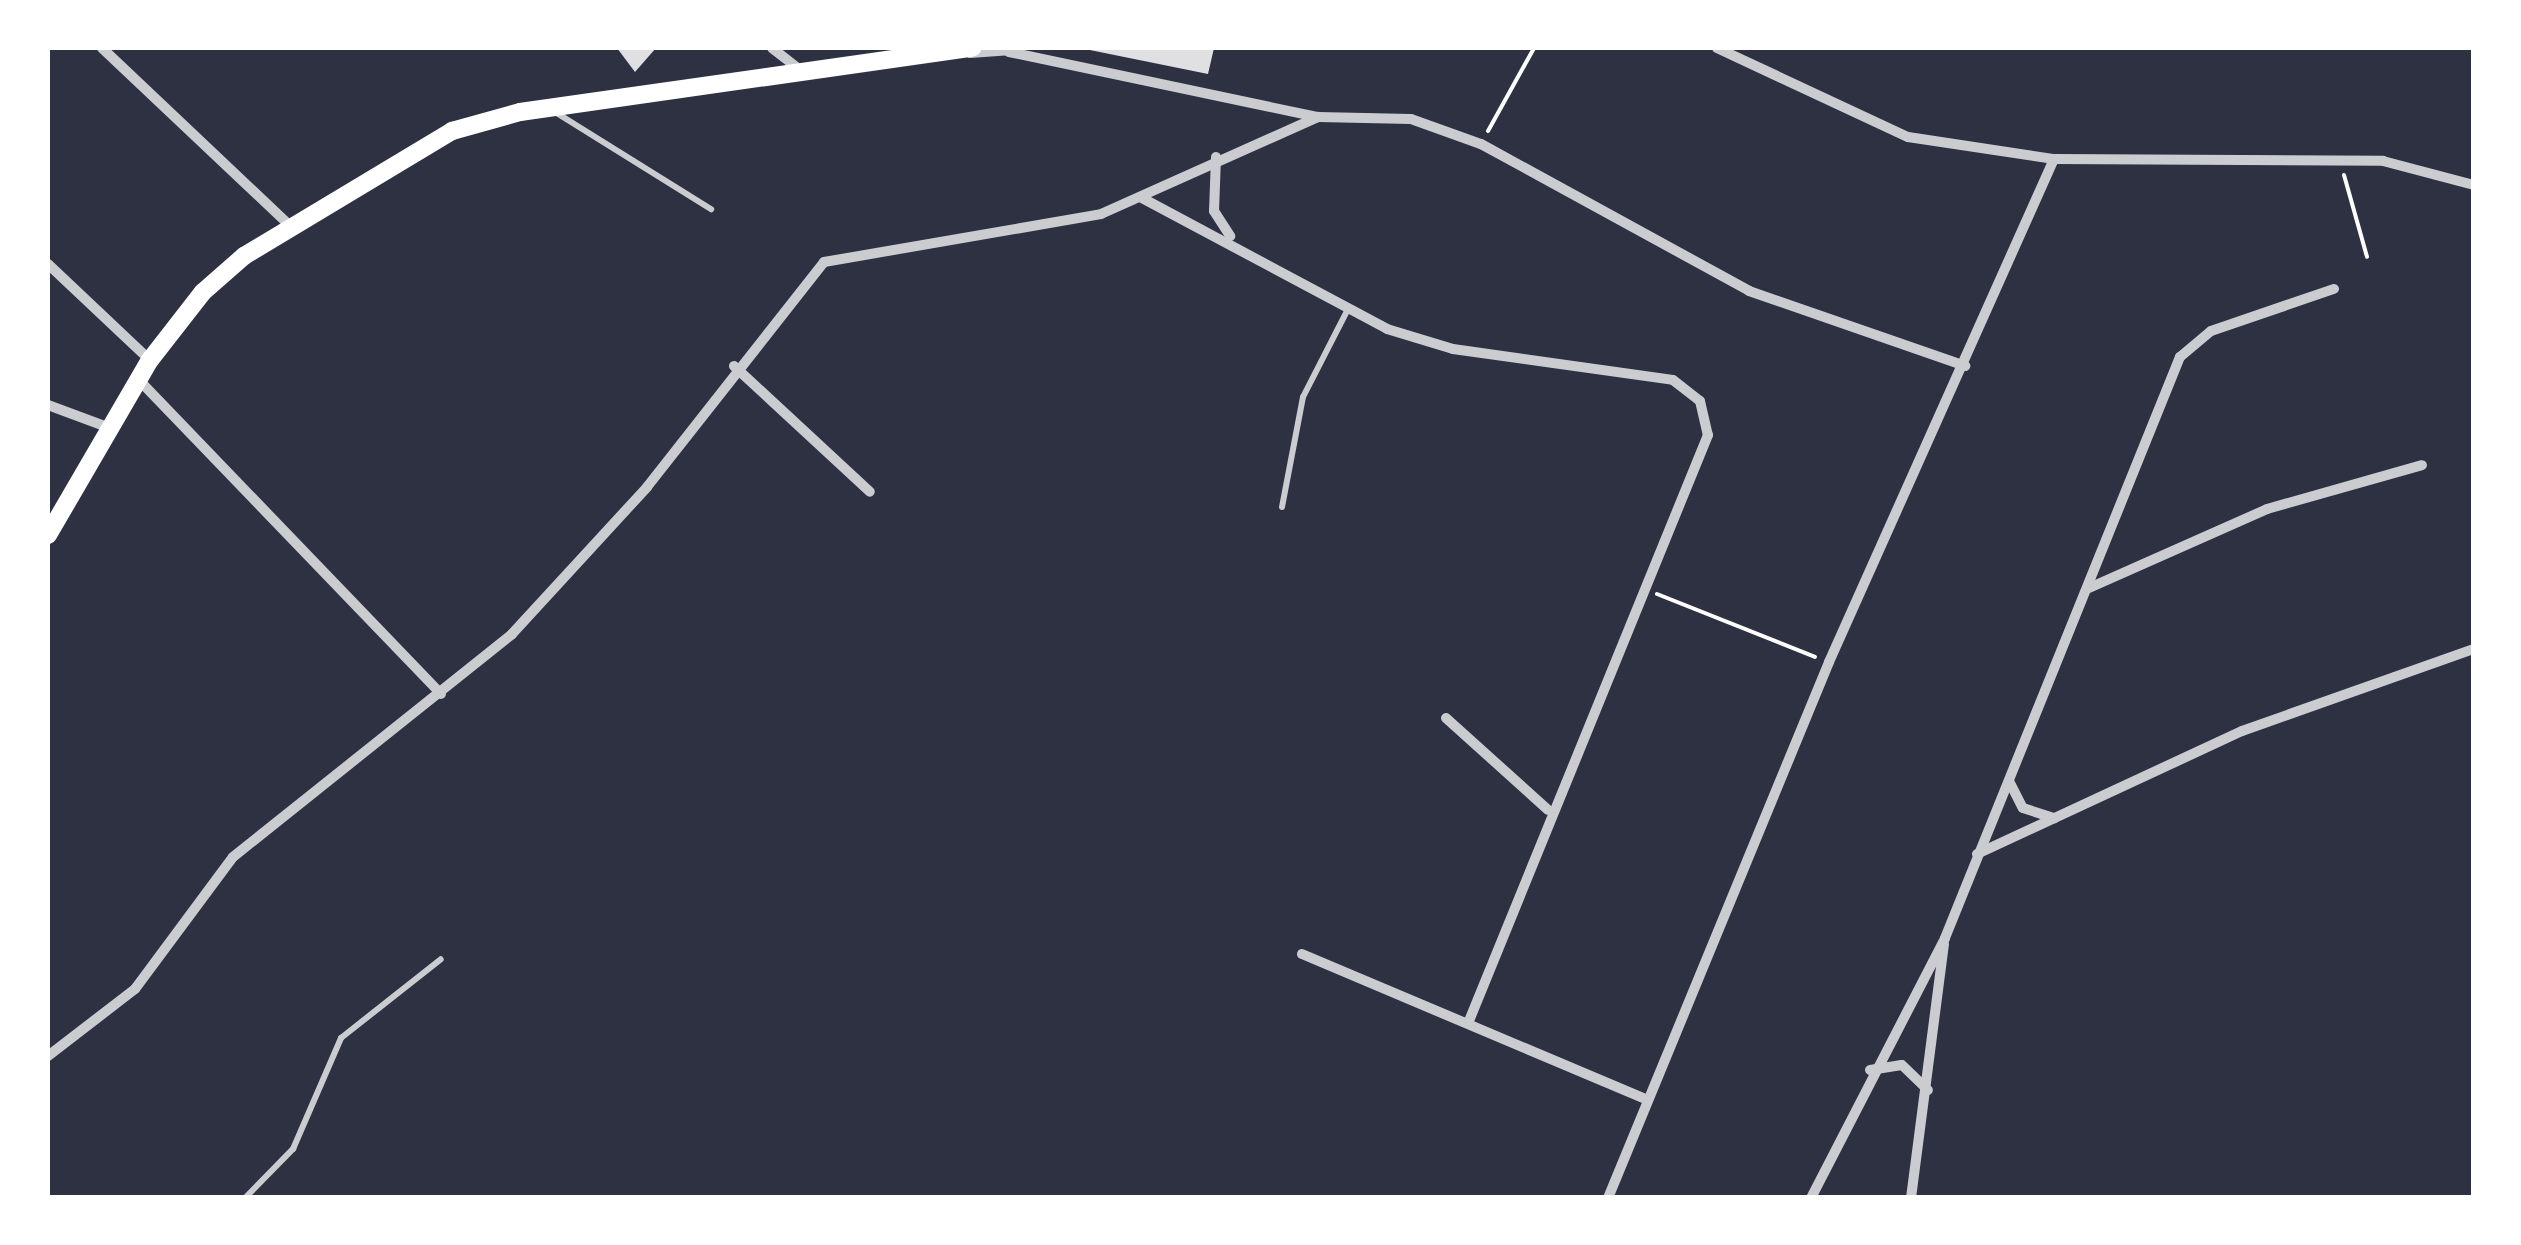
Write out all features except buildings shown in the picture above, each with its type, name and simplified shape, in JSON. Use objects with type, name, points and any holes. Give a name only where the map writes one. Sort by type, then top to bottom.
[{"type":"main road","points":[[48,535],[150,360],[203,292],[291,228],[452,132],[800,70],[911,53],[969,50]]},
{"type":"street","points":[[102,48],[291,228]]},
{"type":"street","points":[[772,48],[800,70]]},
{"type":"street","points":[[1717,48],[1908,137],[2054,159],[2338,158],[2471,181]]},
{"type":"street","points":[[969,50],[1013,50],[1318,117]]},
{"type":"street","points":[[48,1056],[136,989],[233,857],[441,694],[585,558],[734,366],[824,262],[1058,226],[1142,198],[1216,157],[1318,117],[1379,112],[1481,144],[1749,291],[1965,366]]},
{"type":"street","points":[[1216,157],[1214,212],[1234,240]]},
{"type":"street","points":[[1608,1197],[1643,1098],[1829,662],[1965,366],[2054,159]]},
{"type":"street","points":[[1142,198],[1234,240],[1348,309],[1454,349],[1672,380],[1700,401],[1708,435],[1646,589],[1548,810],[1470,1021]]},
{"type":"street","points":[[48,264],[150,360]]},
{"type":"street","points":[[1811,1198],[1870,1070],[1945,938],[1976,855],[2192,343],[2334,289]]},
{"type":"street","points":[[734,366],[870,492]]},
{"type":"street","points":[[138,380],[441,694]]},
{"type":"street","points":[[48,406],[110,428]]},
{"type":"street","points":[[2088,588],[2267,509],[2422,465]]},
{"type":"street","points":[[1976,855],[2242,731],[2474,649]]},
{"type":"street","points":[[1446,718],[1548,810]]},
{"type":"street","points":[[2009,782],[2023,808],[2055,818]]},
{"type":"street","points":[[1911,1198],[1929,1091],[1945,938]]},
{"type":"street","points":[[1302,954],[1470,1021],[1643,1098]]},
{"type":"street","points":[[1870,1070],[1912,1068],[1929,1091]]},
{"type":"lane","points":[[554,112],[711,209]]},
{"type":"lane","points":[[1282,507],[1303,397],[1348,309]]},
{"type":"lane","points":[[245,1198],[293,1149],[341,1038],[441,958]]},
{"type":"path","points":[[1481,144],[1534,48]]},
{"type":"path","points":[[2338,158],[2367,257]]},
{"type":"path","points":[[1646,589],[1829,662]]}]
